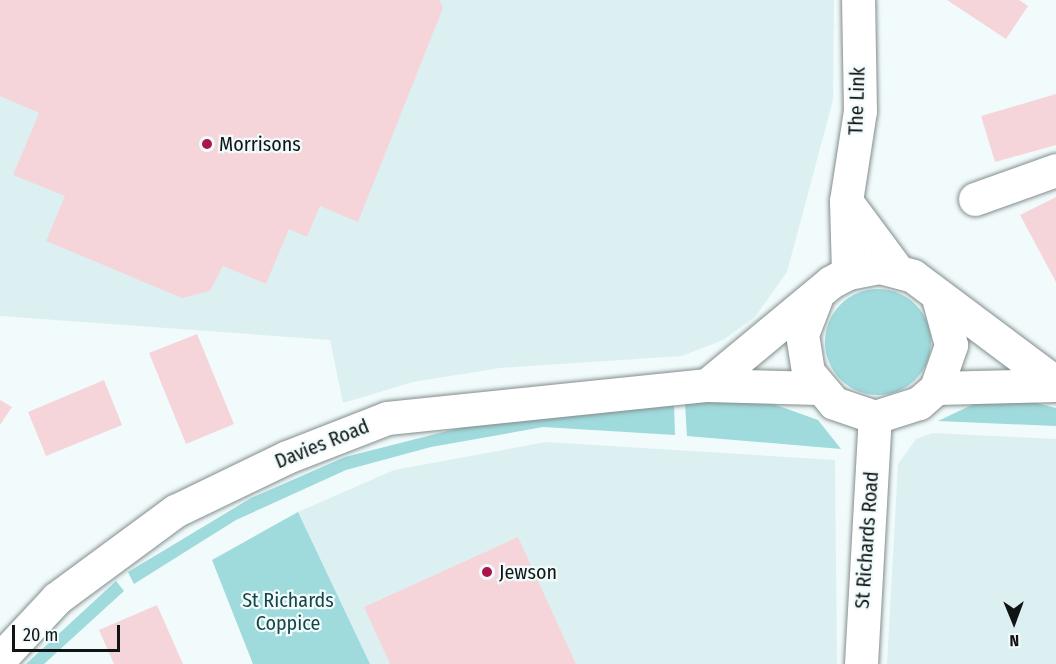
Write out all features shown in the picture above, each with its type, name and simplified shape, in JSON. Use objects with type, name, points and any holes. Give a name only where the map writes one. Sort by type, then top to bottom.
[{"type":"street","name":"The Link","points":[[848,273],[846,201],[860,111],[858,0]]},
{"type":"street","points":[[975,200],[1056,170]]},
{"type":"street","points":[[846,201],[897,270]]},
{"type":"street","points":[[707,385],[848,273],[897,270],[913,276],[939,301],[1056,384]]},
{"type":"street","points":[[816,298],[802,334],[808,372],[818,388],[853,413],[875,417],[919,404],[936,387],[951,345],[939,301]]},
{"type":"street","points":[[936,387],[1056,384]]},
{"type":"street","name":"Davies Road","points":[[0,659],[57,598],[175,511],[287,457],[387,418],[707,385],[818,388]]},
{"type":"street","name":"St Richards Road","points":[[861,664],[875,417]]},
{"type":"shaded area","points":[[0,0],[834,0],[833,100],[787,272],[755,317],[723,340],[682,356],[500,368],[413,382],[343,403],[330,340],[0,316]]},
{"type":"shaded area","points":[[933,433],[1056,439],[1056,664],[887,664],[898,464],[916,439]]},
{"type":"shaded area","points":[[546,442],[835,460],[837,664],[370,664],[298,512],[394,470]]},
{"type":"green space","points":[[878,289],[898,293],[916,304],[927,322],[931,342],[927,362],[916,380],[898,391],[878,395],[858,391],[840,380],[829,362],[825,342],[829,322],[840,304],[858,293]]},
{"type":"green space","points":[[762,400],[818,420],[841,449],[687,436],[685,403]]},
{"type":"green space","points":[[1025,400],[1056,408],[1056,426],[938,421],[978,402]]},
{"type":"green space","points":[[674,404],[675,435],[543,427],[431,447],[346,470],[236,520],[134,584],[128,572],[251,498],[345,457],[471,425]]},
{"type":"green space","name":"St Richards Coppice","points":[[298,512],[370,664],[253,664],[212,560]]},
{"type":"green space","points":[[116,581],[124,591],[44,664],[26,664]]},
{"type":"building","name":"Morrisons","points":[[0,0],[439,0],[443,8],[358,222],[320,206],[307,237],[289,229],[266,284],[223,266],[210,291],[182,298],[46,241],[65,196],[13,175],[39,113],[0,96]]},
{"type":"building","points":[[947,0],[1019,0],[1028,6],[1006,39]]},
{"type":"building","points":[[1056,94],[1056,145],[995,162],[981,116]]},
{"type":"building","points":[[1056,197],[1056,282],[1020,215]]},
{"type":"building","points":[[197,334],[234,424],[186,444],[149,353]]},
{"type":"building","points":[[104,380],[122,425],[46,456],[28,412]]},
{"type":"building","points":[[0,400],[12,407],[0,425]]},
{"type":"building","name":"Jewson","points":[[518,537],[576,664],[390,664],[364,607]]},
{"type":"building","points":[[157,605],[183,664],[114,664],[99,630]]},
{"type":"place","name":"Morrisons","points":[[207,144]]},
{"type":"place","name":"Jewson","points":[[487,572]]}]
